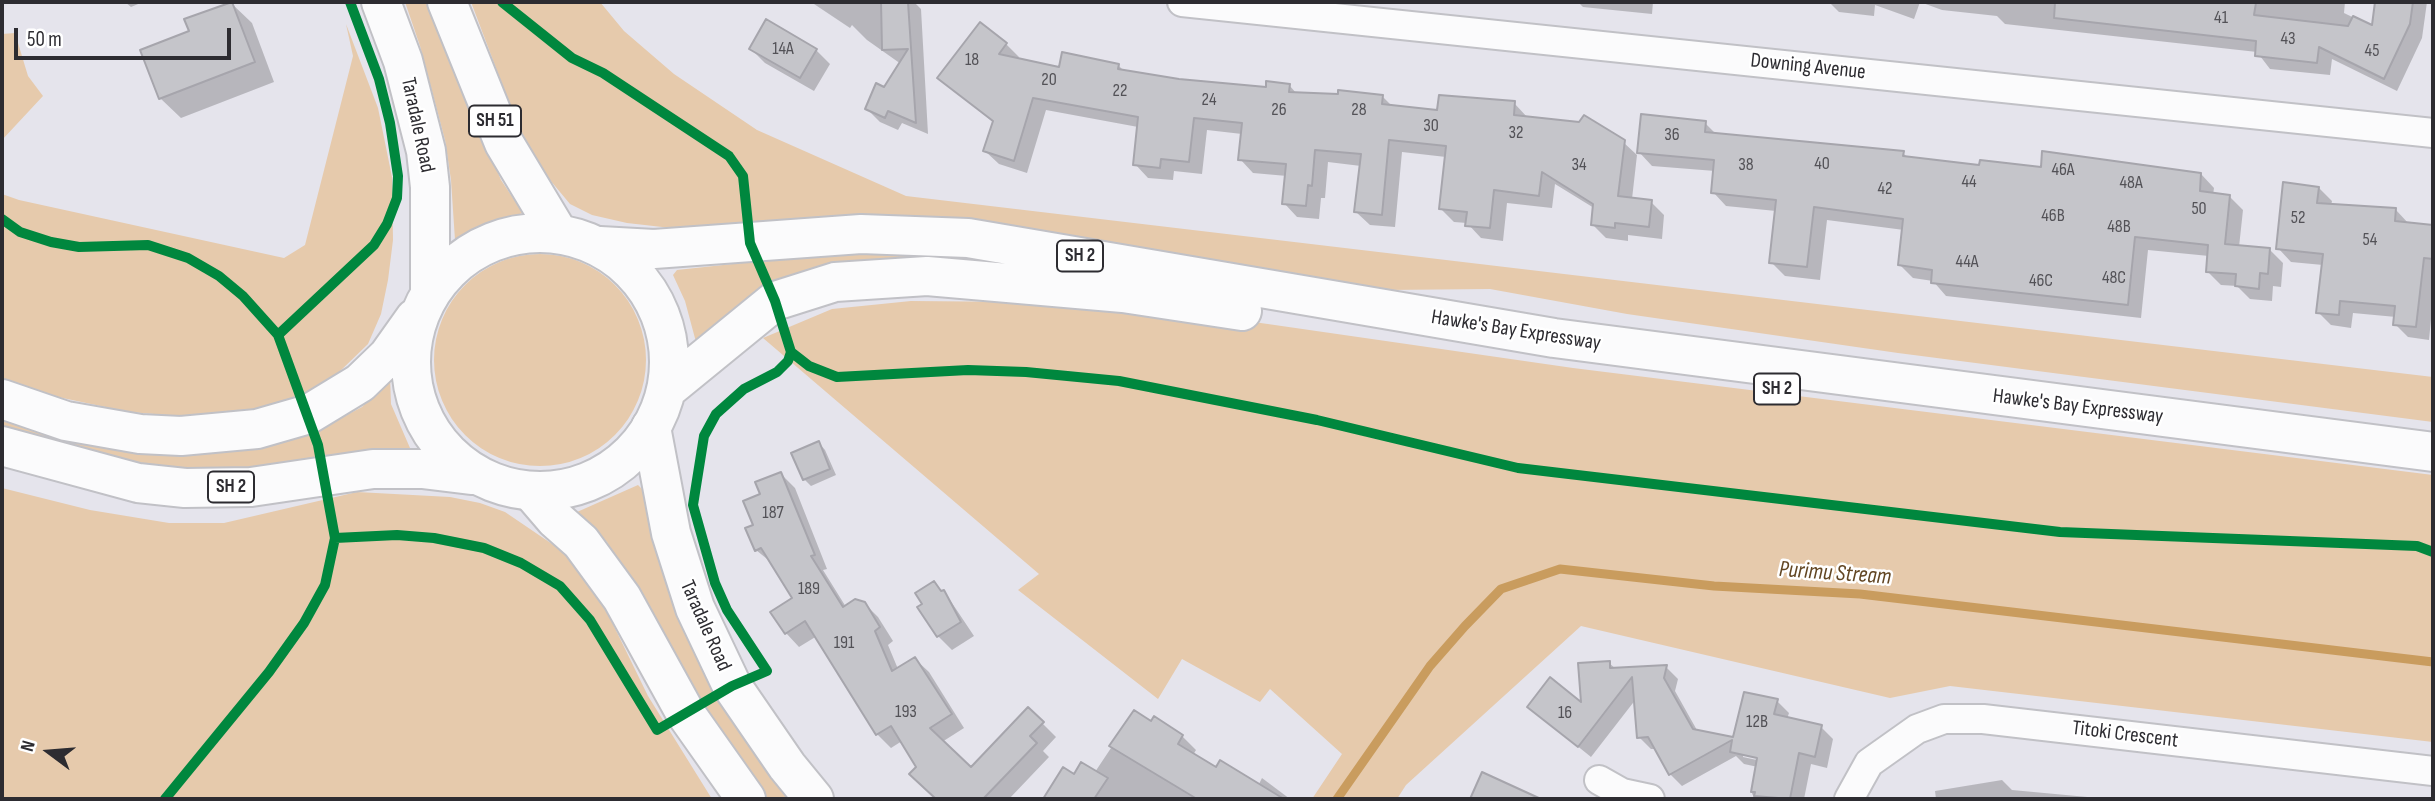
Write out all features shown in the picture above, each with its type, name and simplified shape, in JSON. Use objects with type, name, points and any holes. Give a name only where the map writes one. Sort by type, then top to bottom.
[{"type":"main road","name":"Taradale Road","points":[[381,2],[403,61],[426,150],[430,187],[425,303],[411,366],[416,397],[428,426],[471,475]]},
{"type":"main road","name":"SH 51","points":[[447,2],[504,143],[558,233]]},
{"type":"main road","name":"SH 2","points":[[2,399],[66,421],[140,434],[181,436],[257,429],[309,414],[360,383],[388,356],[425,303],[464,258],[495,240],[511,234],[558,233],[600,246]]},
{"type":"main road","name":"Hawke's Bay Expressway","points":[[600,246],[654,249],[861,234],[968,238],[1554,338],[2433,452]]},
{"type":"main road","points":[[600,246],[632,270],[652,295],[664,325],[669,357],[667,390]]},
{"type":"main road","name":"Hawke's Bay Expressway","points":[[667,390],[775,301],[835,282],[927,276],[1123,293],[2147,440],[2433,473]]},
{"type":"main road","name":"SH 2","points":[[2,446],[138,483],[186,488],[251,487],[373,469],[422,468],[471,475],[531,491],[560,489],[587,482],[612,469],[634,450],[651,427],[667,390]]},
{"type":"main road","name":"Taradale Road","points":[[651,427],[671,533],[695,608],[732,686],[766,737],[814,799]]},
{"type":"main road","points":[[531,491],[555,519],[581,542],[622,598],[687,714],[746,799]]},
{"type":"street","name":"Downing Avenue","points":[[1182,2],[2433,133]]},
{"type":"street","name":"Titoki Crescent","points":[[1849,799],[1869,763],[1917,729],[1944,719],[1983,719],[2433,771]]},
{"type":"street","points":[[1599,780],[1622,793],[1650,799]]},
{"type":"shaded area","points":[[405,2],[428,2],[501,180],[523,213],[476,227],[455,240],[445,140],[420,46]]},
{"type":"shaded area","points":[[471,2],[600,2],[624,31],[674,74],[757,130],[906,196],[2433,377],[2433,422],[1898,353],[1627,314],[1490,289],[1385,290],[967,220],[897,215],[671,228],[627,223],[592,215],[570,204],[545,174],[522,137]]},
{"type":"shaded area","points":[[346,24],[378,108],[392,177],[393,240],[388,280],[381,314],[368,344],[334,377],[297,401],[263,416],[191,417],[129,412],[20,389],[2,381],[2,194],[284,258],[305,245],[353,56]]},
{"type":"shaded area","points":[[15,33],[28,76],[43,96],[2,140],[2,34]]},
{"type":"shaded area","points":[[914,251],[914,261],[759,296],[696,342],[685,301],[673,275],[677,270],[769,260],[842,253]]},
{"type":"shaded area","points":[[540,254],[561,256],[580,262],[615,285],[638,320],[644,339],[644,381],[638,400],[615,435],[580,458],[561,464],[540,466],[519,464],[500,458],[465,435],[442,400],[436,381],[434,360],[436,339],[442,320],[465,285],[500,262],[519,256]]},
{"type":"shaded area","points":[[911,301],[1026,302],[1240,320],[1573,368],[2433,475],[2433,742],[1950,686],[1890,698],[1581,626],[1406,785],[1397,799],[1312,799],[1342,754],[1270,689],[1260,702],[1182,659],[1158,699],[1018,590],[1039,574],[763,338],[832,309]]},
{"type":"shaded area","points":[[390,377],[391,404],[410,448],[333,455],[229,471],[172,470],[108,460],[2,426],[2,414],[320,429],[362,407]]},
{"type":"shaded area","points":[[638,485],[644,491],[680,621],[711,687],[792,799],[767,799],[751,780],[689,691],[607,542],[577,512]]},
{"type":"shaded area","points":[[2,488],[90,510],[169,523],[224,523],[357,492],[450,497],[480,503],[505,512],[558,548],[584,574],[608,614],[648,696],[712,799],[2,799]]},
{"type":"building","points":[[232,2],[255,62],[159,99],[140,50],[189,31],[184,19]]},
{"type":"building","points":[[881,2],[908,2],[916,123],[888,111],[885,118],[865,109],[876,83],[884,87],[908,49],[882,50]]},
{"type":"building","points":[[2055,2],[2256,3],[2254,15],[2348,26],[2353,16],[2372,25],[2375,2],[2413,2],[2410,24],[2384,79],[2319,47],[2317,63],[2255,56],[2256,41],[2054,18]]},
{"type":"building","points":[[766,19],[817,49],[800,78],[749,49]]},
{"type":"building","points":[[980,22],[1007,43],[999,54],[1059,67],[1062,52],[1119,64],[1118,69],[1179,79],[1266,87],[1266,81],[1290,84],[1289,92],[1338,94],[1338,90],[1383,95],[1382,104],[1437,110],[1439,95],[1515,101],[1514,115],[1579,122],[1584,115],[1625,140],[1618,196],[1652,200],[1649,227],[1615,223],[1615,228],[1591,225],[1593,204],[1542,172],[1539,196],[1494,190],[1490,228],[1465,226],[1467,212],[1439,209],[1446,146],[1389,140],[1382,215],[1354,212],[1361,154],[1315,150],[1312,186],[1308,185],[1306,206],[1282,204],[1286,164],[1238,160],[1242,123],[1194,118],[1189,162],[1161,159],[1160,168],[1133,165],[1138,117],[1033,98],[1014,161],[983,151],[993,121],[937,78]]},
{"type":"building","points":[[1641,114],[1706,121],[1705,132],[1904,151],[1903,156],[1979,165],[1980,160],[2041,167],[2042,151],[2201,173],[2200,191],[2230,195],[2225,244],[2270,248],[2268,274],[2260,273],[2259,289],[2235,286],[2236,274],[2206,272],[2208,245],[2135,237],[2128,305],[1931,283],[1932,270],[1898,265],[1903,219],[1814,207],[1807,267],[1769,263],[1776,200],[1711,193],[1714,160],[1637,153]]},
{"type":"building","points":[[2283,182],[2319,187],[2317,203],[2396,208],[2395,221],[2433,225],[2433,259],[2424,258],[2416,327],[2393,325],[2395,306],[2340,301],[2339,315],[2316,313],[2323,254],[2276,249]]},
{"type":"building","points":[[819,441],[830,469],[803,480],[791,453]]},
{"type":"building","points":[[781,472],[815,555],[811,556],[843,607],[855,599],[865,602],[880,627],[875,631],[892,671],[915,657],[952,714],[930,728],[971,767],[1028,707],[1044,722],[1030,736],[1037,743],[983,799],[936,799],[909,774],[916,767],[891,726],[876,735],[805,621],[785,634],[770,612],[792,598],[761,548],[755,551],[745,528],[753,525],[743,501],[760,494],[755,482]]},
{"type":"building","points":[[934,581],[941,591],[944,590],[961,622],[937,637],[917,607],[922,604],[915,593]]},
{"type":"building","points":[[1610,661],[1610,668],[1667,665],[1664,678],[1693,729],[1733,737],[1744,692],[1778,699],[1774,714],[1822,725],[1815,757],[1799,753],[1790,799],[1754,796],[1755,792],[1751,792],[1757,758],[1730,752],[1732,740],[1669,775],[1648,737],[1637,738],[1632,677],[1578,747],[1527,707],[1550,677],[1581,702],[1578,663]]},
{"type":"building","points":[[1134,710],[1151,721],[1154,716],[1183,735],[1178,744],[1216,767],[1220,760],[1284,799],[1197,799],[1109,746]]},
{"type":"building","points":[[1081,762],[1108,778],[1094,799],[1043,799],[1063,767],[1074,774]]},
{"type":"building","points":[[1482,772],[1541,799],[1470,799]]},
{"type":"waterway","name":"Purimu Stream","points":[[1337,799],[1430,666],[1465,626],[1501,589],[1560,569],[1714,586],[1860,594],[2433,662]]},
{"type":"cycle path","points":[[278,335],[374,245],[387,224],[397,198],[398,176],[390,123],[379,79],[350,2]]},
{"type":"cycle path","points":[[335,538],[397,535],[434,538],[484,548],[521,563],[560,586],[590,620],[657,730],[732,686],[767,671],[727,610],[715,583],[693,505],[704,436],[716,414],[744,389],[777,372],[788,361],[791,352],[775,301],[750,243],[743,176],[729,156],[603,73],[572,58],[502,2]]},
{"type":"cycle path","points":[[2,219],[20,232],[79,247],[148,245],[188,258],[219,276],[243,296],[278,335],[318,445],[335,538],[325,585],[304,623],[269,672],[165,799]]},
{"type":"cycle path","points":[[791,352],[809,366],[837,377],[968,370],[1026,372],[1119,381],[1317,420],[1518,468],[2060,532],[2417,546],[2433,552]]}]
